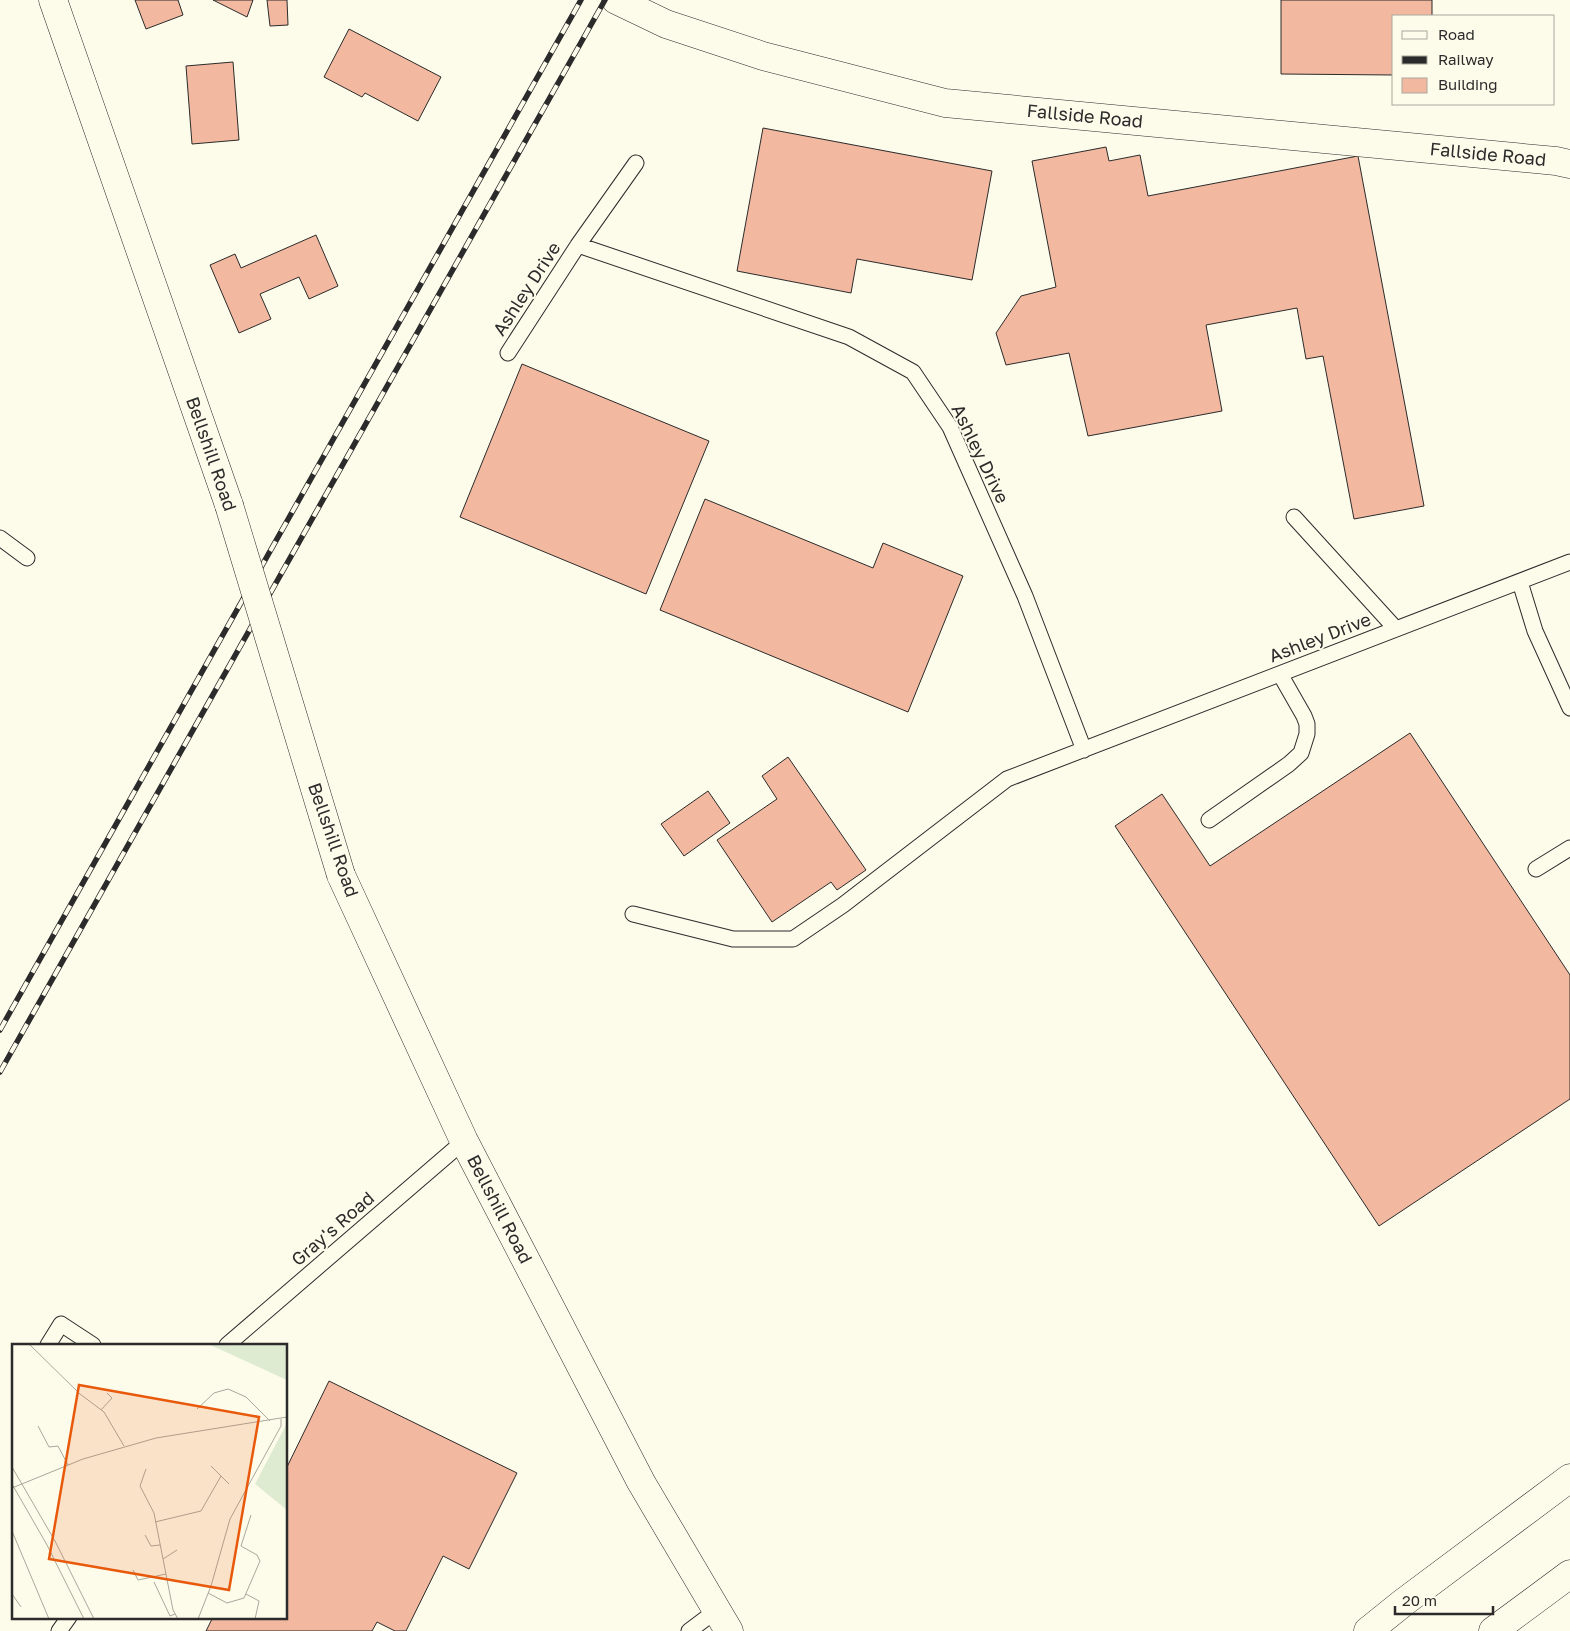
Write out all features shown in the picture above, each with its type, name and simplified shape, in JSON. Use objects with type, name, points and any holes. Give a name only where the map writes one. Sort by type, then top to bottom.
[{"type":"main road","name":"Bellshill Road","points":[[53,0],[229,505],[341,875],[464,1141],[641,1482],[723,1620]]},
{"type":"main road","name":"Fallside Road","points":[[616,0],[666,24],[764,56],[945,103],[1556,161],[1570,164]]},
{"type":"main road","points":[[1368,1631],[1570,1478]]},
{"type":"main road","points":[[1493,1631],[1570,1574]]},
{"type":"lane","name":"Ashley Drive","points":[[508,353],[578,245],[636,163]]},
{"type":"lane","name":"Ashley Drive","points":[[578,245],[849,338],[913,372],[950,427],[1025,596],[1084,750]]},
{"type":"lane","points":[[1294,517],[1396,629]]},
{"type":"lane","points":[[0,538],[27,558]]},
{"type":"lane","name":"Ashley Drive","points":[[633,914],[734,939],[793,938],[843,905],[1007,779],[1570,562]]},
{"type":"lane","points":[[1520,582],[1535,631],[1570,708]]},
{"type":"lane","points":[[1208,820],[1289,764],[1301,753],[1308,734],[1307,724],[1280,674]]},
{"type":"lane","points":[[1536,869],[1570,848]]},
{"type":"lane","name":"Gray's Road","points":[[228,1344],[464,1141]]},
{"type":"lane","points":[[49,1344],[61,1324],[91,1344]]},
{"type":"lane","points":[[59,1631],[68,1618]]},
{"type":"lane","points":[[689,1631],[723,1620]]},
{"type":"building","points":[[135,0],[178,0],[183,15],[146,29]]},
{"type":"building","points":[[213,0],[253,0],[247,17]]},
{"type":"building","points":[[267,0],[287,0],[288,25],[270,26]]},
{"type":"building","points":[[1281,0],[1432,0],[1432,15],[1392,15],[1392,75],[1281,74]]},
{"type":"building","points":[[349,29],[441,77],[418,121],[365,93],[362,97],[324,77]]},
{"type":"building","points":[[233,62],[239,140],[192,144],[186,66]]},
{"type":"building","points":[[763,128],[992,171],[972,280],[857,259],[851,293],[737,271]]},
{"type":"building","points":[[1106,147],[1109,161],[1140,155],[1148,196],[1358,156],[1424,506],[1354,519],[1323,356],[1306,359],[1297,308],[1206,325],[1222,411],[1088,436],[1069,353],[1006,365],[996,333],[1021,296],[1056,287],[1032,161]]},
{"type":"building","points":[[316,235],[338,286],[309,299],[299,277],[260,294],[271,319],[239,333],[210,265],[235,254],[241,268]]},
{"type":"building","points":[[522,364],[709,441],[646,594],[460,517]]},
{"type":"building","points":[[705,499],[873,568],[883,543],[963,576],[908,712],[660,610]]},
{"type":"building","points":[[1410,733],[1570,975],[1570,1099],[1379,1226],[1115,826],[1162,794],[1210,866]]},
{"type":"building","points":[[788,757],[866,870],[837,890],[831,882],[772,922],[717,840],[777,799],[762,776]]},
{"type":"building","points":[[708,791],[730,823],[684,856],[661,824]]},
{"type":"building","points":[[329,1381],[517,1473],[469,1569],[443,1556],[406,1631],[395,1631],[377,1622],[372,1631],[206,1631],[212,1618],[288,1618],[288,1465]]},
{"type":"railway","points":[[0,1030],[581,0]]},
{"type":"railway","points":[[0,1072],[605,0]]}]
